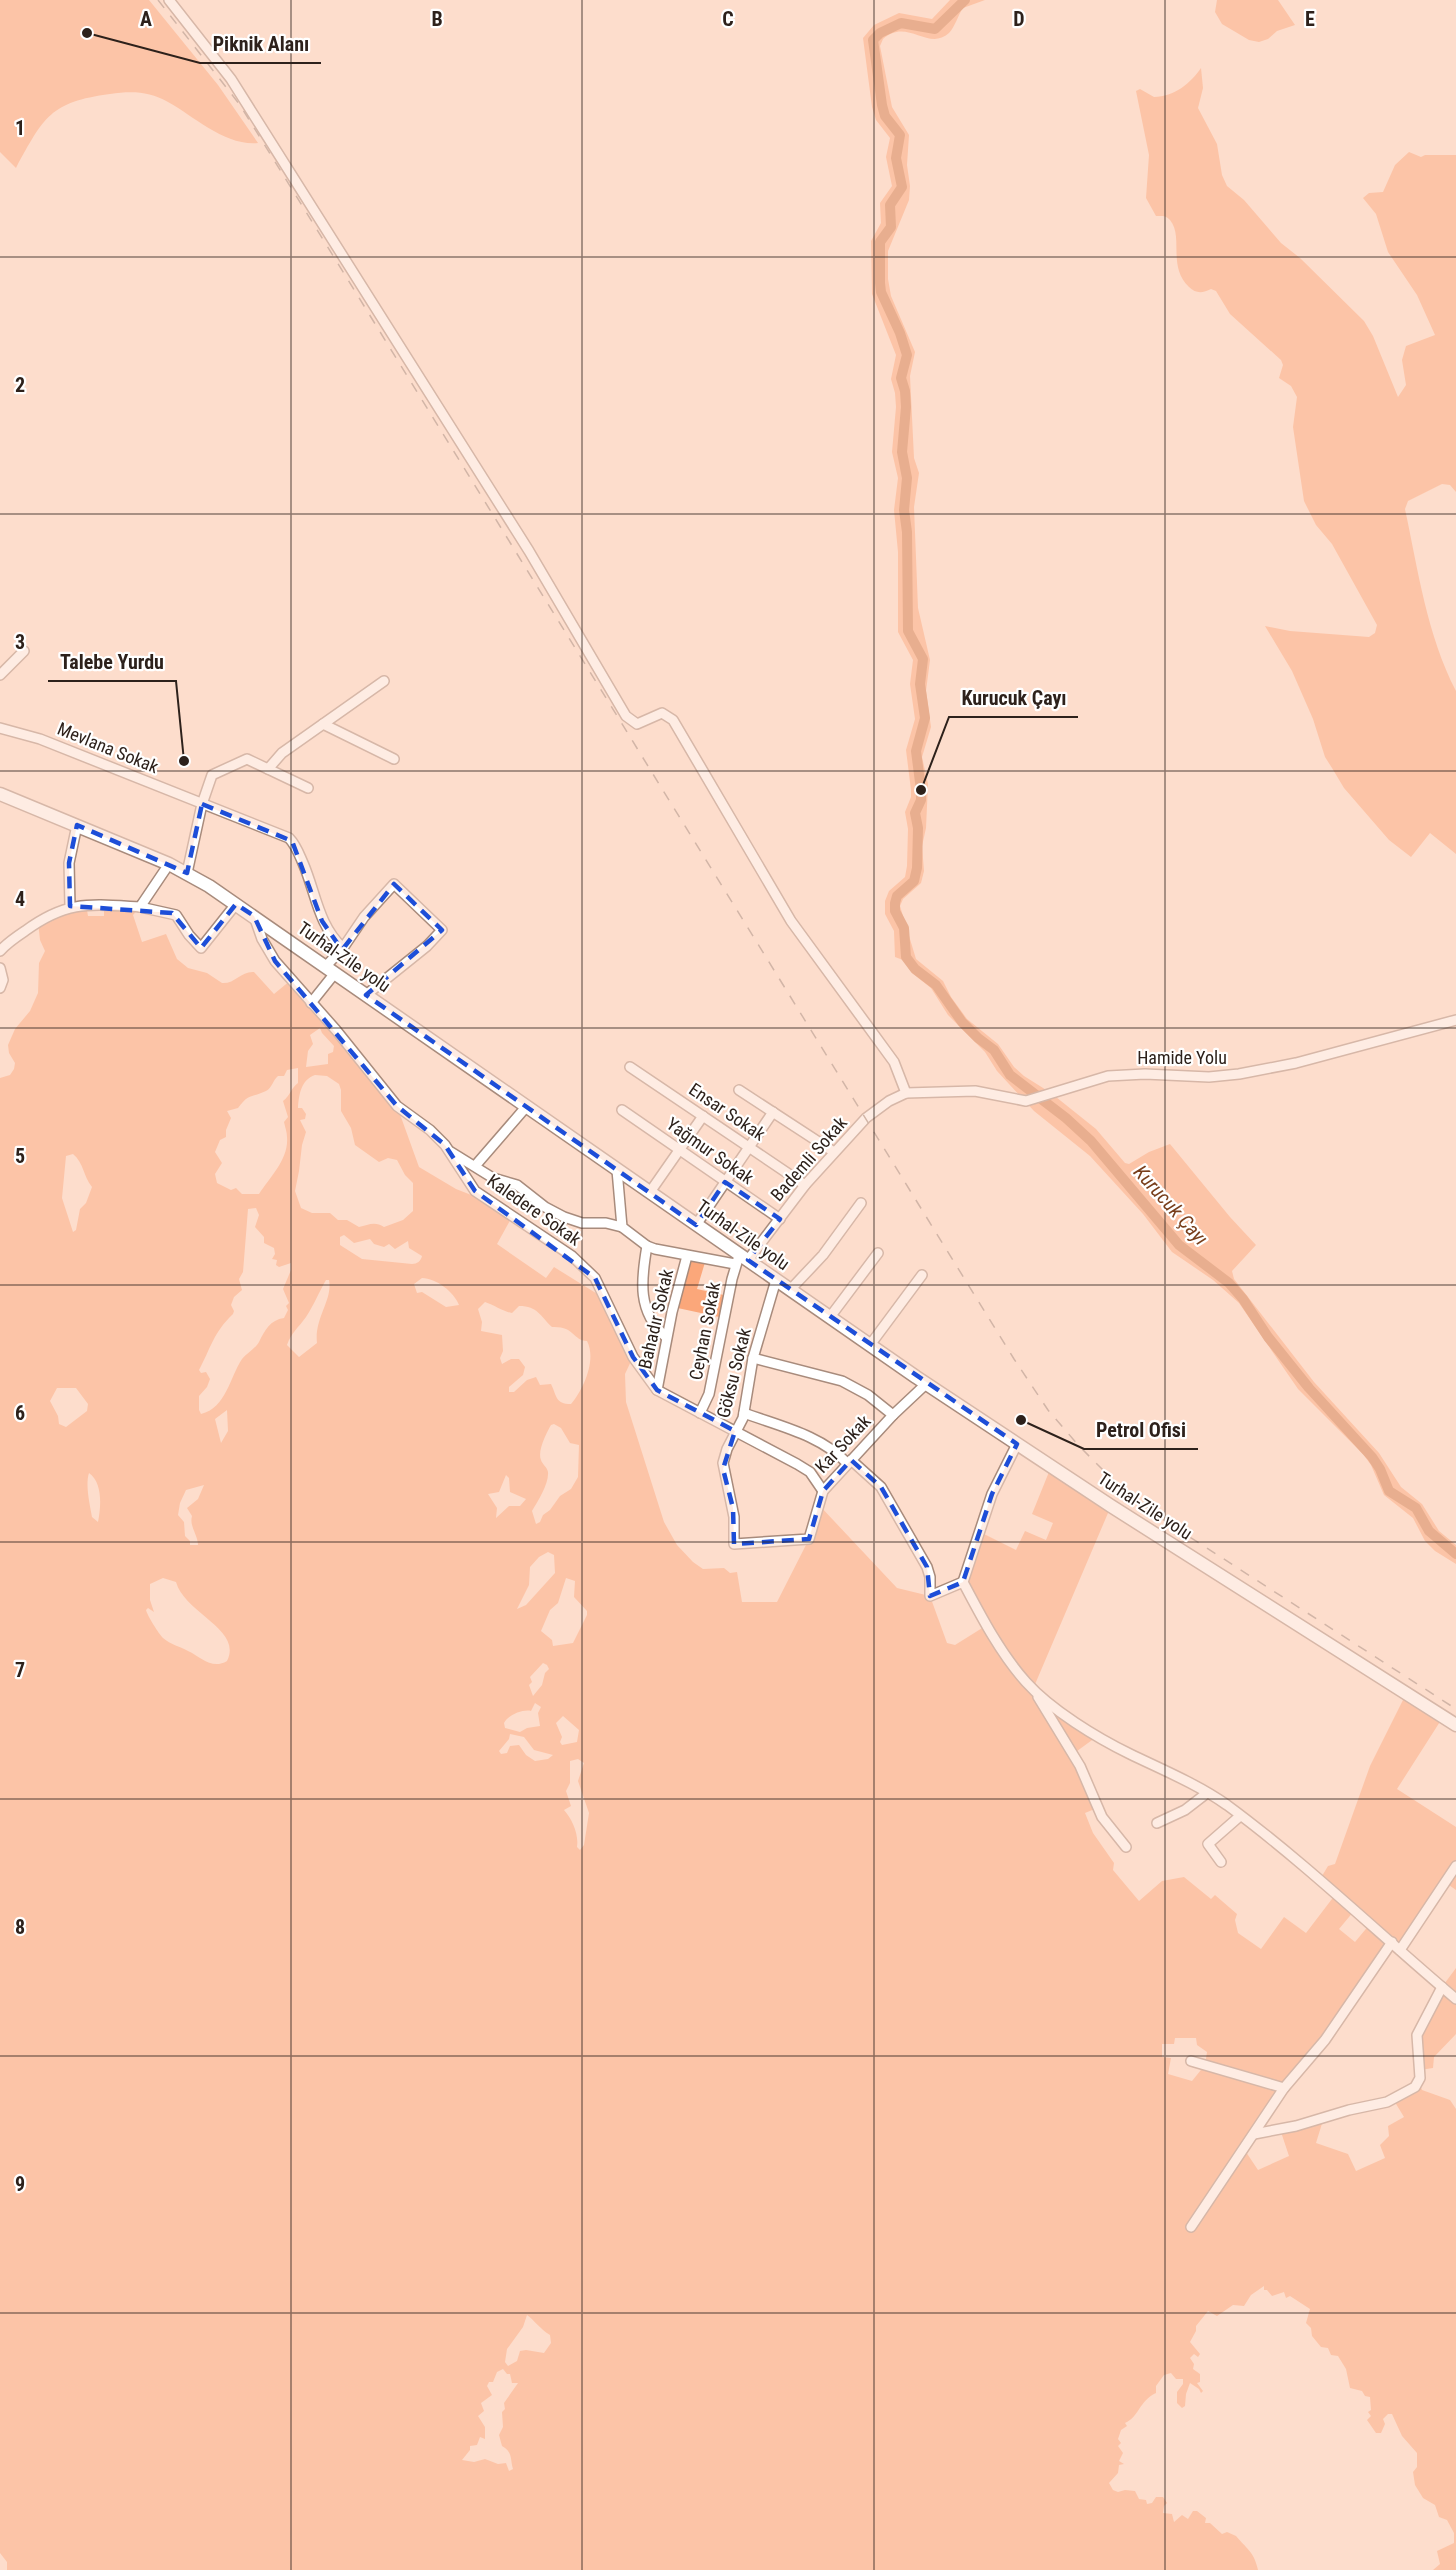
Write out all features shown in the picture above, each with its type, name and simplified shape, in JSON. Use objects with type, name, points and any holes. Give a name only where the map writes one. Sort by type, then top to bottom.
[{"type":"main road","name":"Turhal-Zile yolu","points":[[0,794],[169,864],[236,904],[650,1192],[741,1260],[776,1280],[927,1384],[1146,1529],[1456,1725]]},
{"type":"street","points":[[170,0],[237,88],[529,551],[626,716],[637,724],[662,714],[673,720],[741,840],[791,921],[894,1062],[906,1093]]},
{"type":"street","points":[[0,675],[24,651]]},
{"type":"street","points":[[268,769],[282,753],[384,681]]},
{"type":"street","points":[[323,724],[394,759]]},
{"type":"street","name":"Mevlana Sokak","points":[[0,728],[40,739],[292,841],[307,874],[322,921],[328,933],[343,948]]},
{"type":"street","points":[[187,873],[202,804],[209,780],[215,774],[244,759],[308,788]]},
{"type":"street","points":[[70,906],[69,863],[77,825]]},
{"type":"street","points":[[140,907],[169,864]]},
{"type":"street","points":[[311,1003],[364,917],[394,885],[442,930],[427,946],[366,995]]},
{"type":"street","points":[[2,946],[43,919],[70,906],[98,904],[140,907],[176,915],[201,948],[236,904]]},
{"type":"street","name":"Kaledere Sokak","points":[[254,916],[266,948],[398,1106],[430,1130],[451,1152],[469,1184],[484,1200],[572,1256],[595,1278],[633,1357],[657,1390],[810,1472],[823,1491]]},
{"type":"street","points":[[0,968],[3,980],[0,988]]},
{"type":"street","name":"Hamide Yolu","points":[[906,1093],[975,1091],[1020,1101],[1033,1100],[1108,1076],[1145,1074],[1209,1077],[1250,1072],[1296,1063],[1456,1020]]},
{"type":"street","name":"Ensar Sokak","points":[[630,1067],[805,1185]]},
{"type":"street","points":[[739,1090],[834,1152]]},
{"type":"street","name":"Bademli Sokak","points":[[741,1260],[780,1219],[805,1185],[834,1152],[869,1116],[889,1101],[906,1093]]},
{"type":"street","points":[[476,1166],[526,1107]]},
{"type":"street","name":"Yağmur Sokak","points":[[622,1110],[780,1219]]},
{"type":"street","points":[[696,1225],[773,1112]]},
{"type":"street","points":[[650,1192],[703,1116]]},
{"type":"street","points":[[451,1152],[498,1180],[517,1185],[545,1207],[564,1217],[582,1223],[622,1227],[647,1246],[687,1256],[741,1260]]},
{"type":"street","points":[[616,1170],[622,1227]]},
{"type":"street","points":[[790,1290],[823,1255],[861,1203]]},
{"type":"street","points":[[647,1246],[642,1276],[644,1302],[652,1322],[666,1337]]},
{"type":"street","points":[[830,1317],[878,1253]]},
{"type":"street","name":"Bahadır Sokak","points":[[657,1390],[666,1337],[687,1256]]},
{"type":"street","name":"Ceyhan Sokak","points":[[700,1413],[709,1394],[741,1260]]},
{"type":"street","points":[[870,1345],[922,1275]]},
{"type":"street","name":"Göksu Sokak","points":[[734,1544],[734,1517],[723,1463],[744,1413],[753,1358],[776,1280]]},
{"type":"street","points":[[753,1358],[842,1381],[868,1395],[893,1415]]},
{"type":"street","name":"Kar Sokak","points":[[734,1544],[809,1539],[823,1491],[893,1415],[927,1384]]},
{"type":"street","points":[[744,1413],[817,1441],[834,1451],[881,1487],[927,1567],[930,1577],[930,1596],[963,1582]]},
{"type":"street","points":[[1017,1444],[992,1494],[963,1582],[1004,1652],[1036,1693],[1080,1766],[1102,1817],[1126,1847]]},
{"type":"street","points":[[1036,1693],[1062,1714],[1113,1744],[1207,1793],[1240,1816],[1392,1942],[1456,1999]]},
{"type":"street","points":[[1157,1823],[1185,1810],[1207,1793]]},
{"type":"street","points":[[1221,1862],[1208,1844],[1240,1816]]},
{"type":"street","points":[[1400,1950],[1456,1866]]},
{"type":"street","points":[[1191,2227],[1284,2088],[1325,2040],[1392,1942]]},
{"type":"street","points":[[1254,2134],[1296,2127],[1349,2110],[1387,2102],[1415,2087],[1420,2078],[1417,2035],[1442,1987]]},
{"type":"street","points":[[1191,2061],[1284,2088]]},
{"type":"highlighted area","points":[[202,804],[292,841],[322,921],[342,950],[394,884],[442,930],[366,995],[696,1225],[725,1182],[780,1219],[748,1260],[1017,1444],[992,1494],[963,1582],[930,1596],[927,1567],[881,1487],[851,1460],[823,1491],[809,1539],[734,1544],[733,1508],[723,1469],[735,1431],[657,1390],[633,1357],[595,1278],[475,1191],[445,1145],[397,1106],[275,961],[254,916],[236,904],[201,948],[172,913],[70,906],[69,863],[77,825],[187,873]]},
{"type":"shaded area","points":[[0,0],[149,0],[218,85],[258,143],[246,143],[222,135],[154,96],[133,92],[118,93],[90,97],[61,107],[42,124],[16,168],[0,152]]},
{"type":"shaded area","points":[[950,0],[985,0],[963,8],[949,33],[941,38],[933,39],[900,31],[883,39],[880,46],[892,107],[909,135],[907,165],[909,200],[888,251],[888,279],[891,296],[915,352],[910,376],[914,458],[919,473],[914,507],[918,608],[930,660],[926,691],[931,727],[922,757],[928,784],[926,828],[922,846],[924,871],[921,883],[903,899],[900,906],[916,959],[943,981],[967,1019],[998,1044],[1014,1067],[1096,1129],[1125,1163],[1129,1164],[1149,1152],[1170,1144],[1256,1245],[1232,1271],[1234,1279],[1314,1382],[1379,1453],[1401,1487],[1422,1504],[1439,1531],[1456,1545],[1456,1564],[1435,1551],[1425,1541],[1413,1518],[1384,1495],[1371,1465],[1363,1454],[1298,1389],[1239,1303],[1213,1280],[1172,1252],[1143,1214],[1090,1156],[1034,1111],[997,1071],[985,1052],[948,1015],[931,988],[912,973],[903,960],[895,957],[894,931],[885,914],[885,901],[889,891],[905,877],[907,866],[908,829],[905,812],[911,797],[911,790],[906,750],[915,719],[910,684],[913,660],[898,632],[898,552],[894,510],[898,478],[892,452],[896,407],[891,379],[896,355],[872,294],[871,241],[881,223],[880,203],[892,186],[886,157],[890,138],[876,120],[872,107],[863,38],[874,25],[899,13],[932,19]]},
{"type":"shaded area","points":[[1217,0],[1278,0],[1295,25],[1277,31],[1268,39],[1259,42],[1249,40],[1222,24],[1215,12]]},
{"type":"shaded area","points":[[1201,68],[1203,88],[1198,108],[1217,144],[1222,175],[1227,186],[1244,200],[1281,243],[1300,258],[1364,321],[1373,336],[1398,397],[1406,385],[1402,360],[1406,346],[1435,335],[1417,295],[1388,252],[1376,214],[1363,198],[1369,193],[1383,192],[1395,165],[1409,152],[1421,157],[1456,155],[1456,492],[1450,485],[1442,484],[1408,501],[1405,509],[1431,625],[1446,670],[1456,691],[1456,854],[1430,833],[1411,857],[1389,840],[1344,788],[1325,757],[1313,719],[1292,671],[1265,626],[1290,631],[1369,637],[1375,633],[1377,625],[1332,544],[1316,525],[1304,501],[1293,427],[1297,397],[1291,386],[1279,378],[1283,365],[1281,360],[1230,314],[1216,291],[1211,289],[1197,292],[1182,279],[1177,261],[1174,227],[1167,217],[1156,216],[1146,198],[1149,155],[1136,91],[1140,89],[1154,97],[1168,95],[1187,84]]},
{"type":"shaded area","points":[[86,904],[88,916],[104,916],[104,905],[140,907],[133,915],[142,942],[166,934],[177,959],[188,968],[207,973],[222,983],[231,982],[245,973],[254,972],[274,994],[291,980],[397,1106],[419,1167],[456,1189],[484,1200],[512,1217],[497,1244],[546,1278],[554,1267],[607,1300],[633,1357],[625,1374],[626,1402],[664,1522],[677,1545],[703,1569],[724,1568],[730,1573],[737,1572],[742,1602],[777,1602],[809,1539],[819,1505],[897,1588],[930,1596],[947,1643],[955,1645],[987,1625],[963,1582],[978,1531],[1016,1550],[1025,1531],[1046,1540],[1053,1523],[1032,1514],[1051,1467],[1111,1506],[1033,1689],[1099,1735],[1073,1754],[1097,1808],[1085,1813],[1093,1833],[1114,1863],[1113,1870],[1139,1901],[1162,1881],[1184,1877],[1211,1899],[1215,1895],[1237,1914],[1235,1920],[1238,1933],[1261,1949],[1284,1917],[1306,1933],[1335,1895],[1319,1881],[1328,1866],[1335,1864],[1370,1766],[1406,1694],[1443,1717],[1397,1789],[1456,1827],[1456,1890],[1446,1883],[1400,1950],[1392,1943],[1244,2149],[1258,2170],[1289,2156],[1280,2129],[1324,2117],[1316,2143],[1348,2154],[1356,2171],[1385,2158],[1380,2145],[1389,2136],[1388,2126],[1404,2117],[1393,2099],[1419,2083],[1422,2090],[1450,2100],[1456,2109],[1456,2570],[1433,2570],[1440,2564],[1437,2551],[1454,2543],[1454,2533],[1447,2520],[1439,2517],[1435,2505],[1423,2498],[1415,2485],[1413,2472],[1417,2467],[1417,2453],[1402,2436],[1392,2414],[1388,2414],[1383,2419],[1385,2424],[1381,2433],[1376,2433],[1367,2420],[1371,2416],[1368,2412],[1371,2410],[1370,2397],[1365,2396],[1362,2391],[1350,2388],[1346,2369],[1338,2356],[1331,2355],[1328,2348],[1321,2347],[1312,2336],[1311,2328],[1306,2323],[1310,2309],[1290,2296],[1286,2298],[1284,2292],[1272,2296],[1264,2290],[1264,2286],[1251,2295],[1244,2306],[1233,2305],[1217,2316],[1208,2311],[1196,2326],[1190,2342],[1200,2354],[1198,2357],[1194,2354],[1190,2358],[1194,2364],[1193,2369],[1200,2374],[1200,2382],[1197,2383],[1203,2391],[1201,2393],[1190,2383],[1185,2406],[1182,2408],[1177,2403],[1177,2392],[1183,2384],[1183,2379],[1176,2379],[1171,2373],[1164,2375],[1156,2386],[1156,2393],[1146,2400],[1133,2417],[1125,2423],[1127,2426],[1121,2430],[1118,2439],[1121,2443],[1118,2446],[1123,2453],[1119,2461],[1124,2464],[1119,2465],[1118,2473],[1109,2483],[1113,2490],[1118,2492],[1135,2491],[1139,2499],[1146,2500],[1147,2504],[1152,2503],[1156,2497],[1163,2497],[1167,2503],[1163,2513],[1172,2514],[1174,2522],[1182,2515],[1188,2519],[1193,2511],[1197,2511],[1206,2518],[1205,2523],[1210,2523],[1222,2534],[1227,2532],[1236,2536],[1252,2555],[1258,2570],[7,2570],[7,2562],[0,2553],[0,1078],[10,1075],[14,1069],[15,1063],[9,1053],[8,1045],[15,1029],[30,1011],[38,993],[39,963],[45,951],[40,940],[38,922]],"holes":[[[320,1028],[334,1046],[333,1052],[328,1054],[328,1064],[306,1067],[308,1051],[313,1044],[310,1035]],[[298,1068],[298,1083],[283,1101],[288,1117],[284,1122],[287,1137],[285,1153],[259,1194],[242,1194],[236,1188],[231,1190],[217,1183],[215,1174],[222,1163],[215,1152],[220,1140],[226,1137],[231,1118],[227,1111],[238,1108],[248,1098],[268,1090],[276,1078],[284,1076],[287,1070]],[[315,1075],[327,1076],[339,1084],[341,1111],[351,1128],[355,1145],[379,1162],[388,1158],[397,1160],[405,1175],[413,1183],[413,1211],[403,1220],[384,1227],[375,1224],[359,1227],[347,1220],[338,1220],[330,1213],[312,1213],[301,1208],[295,1191],[306,1132],[300,1120],[305,1119],[306,1114],[302,1108],[298,1108],[302,1088],[307,1080]],[[73,1154],[92,1187],[86,1203],[80,1209],[76,1230],[73,1232],[62,1198],[66,1156]],[[256,1208],[259,1215],[255,1227],[264,1237],[264,1243],[274,1248],[275,1254],[272,1259],[277,1260],[276,1265],[279,1267],[291,1263],[291,1270],[283,1289],[289,1303],[286,1306],[288,1310],[284,1318],[269,1326],[257,1344],[242,1359],[222,1399],[209,1411],[201,1414],[199,1396],[207,1387],[210,1379],[206,1372],[201,1373],[199,1370],[217,1334],[233,1314],[231,1305],[234,1297],[242,1290],[239,1279],[243,1272],[248,1209]],[[344,1235],[354,1243],[370,1239],[374,1244],[384,1247],[389,1244],[395,1249],[408,1241],[409,1248],[422,1256],[418,1262],[412,1264],[362,1259],[340,1245],[340,1237]],[[422,1278],[433,1280],[444,1287],[459,1305],[446,1307],[422,1292],[417,1293],[414,1284]],[[326,1280],[329,1280],[330,1287],[318,1325],[317,1343],[299,1357],[287,1345],[306,1317]],[[485,1302],[512,1313],[519,1306],[525,1306],[538,1312],[552,1327],[565,1329],[587,1341],[590,1349],[587,1374],[580,1391],[571,1404],[559,1401],[551,1384],[540,1385],[536,1377],[527,1380],[514,1392],[509,1392],[509,1387],[523,1375],[525,1367],[519,1359],[511,1359],[502,1364],[500,1358],[503,1351],[502,1335],[481,1331],[482,1322],[478,1309]],[[57,1388],[76,1388],[88,1404],[87,1411],[66,1427],[59,1424],[58,1416],[50,1401]],[[227,1410],[228,1431],[221,1443],[215,1419]],[[554,1424],[561,1428],[570,1443],[579,1445],[578,1477],[571,1489],[560,1496],[536,1524],[532,1511],[543,1492],[548,1477],[540,1456],[551,1425]],[[89,1473],[94,1477],[99,1489],[98,1522],[92,1517],[88,1495]],[[506,1475],[509,1478],[510,1492],[526,1499],[520,1506],[509,1506],[496,1518],[497,1508],[488,1494],[499,1492]],[[204,1485],[198,1499],[187,1508],[192,1516],[198,1545],[190,1545],[190,1541],[185,1536],[184,1522],[178,1515],[186,1490]],[[548,1552],[554,1555],[555,1573],[526,1605],[517,1609],[529,1585],[530,1567],[539,1557]],[[163,1578],[176,1582],[181,1593],[220,1630],[227,1640],[230,1650],[227,1661],[216,1664],[207,1662],[166,1640],[151,1620],[146,1610],[148,1608],[154,1612],[150,1600],[150,1584]],[[566,1578],[575,1581],[574,1597],[587,1611],[587,1615],[573,1643],[553,1646],[552,1640],[541,1631],[550,1610],[558,1603]],[[543,1663],[549,1669],[545,1673],[542,1685],[533,1696],[529,1685],[532,1682],[530,1677]],[[535,1703],[541,1707],[538,1713],[540,1726],[527,1728],[520,1732],[505,1728],[504,1723],[509,1717],[524,1711],[531,1711]],[[563,1716],[579,1730],[577,1742],[562,1745],[560,1742],[562,1737],[556,1723]],[[510,1734],[524,1737],[534,1750],[553,1755],[548,1759],[535,1761],[526,1755],[519,1745],[510,1746],[507,1753],[501,1754],[499,1751],[509,1739]],[[578,1759],[584,1763],[578,1781],[589,1813],[584,1845],[580,1850],[577,1847],[574,1827],[564,1810],[571,1806],[566,1791],[570,1783],[570,1761]],[[1354,1911],[1370,1924],[1355,1942],[1339,1929]],[[1175,2038],[1196,2038],[1197,2045],[1207,2052],[1205,2065],[1192,2081],[1168,2074],[1171,2058],[1162,2057],[1162,2044],[1174,2044]],[[527,2315],[550,2335],[551,2343],[544,2353],[520,2351],[517,2361],[508,2366],[505,2362],[507,2349],[523,2327]],[[503,2369],[510,2374],[512,2383],[518,2383],[504,2403],[503,2427],[499,2435],[502,2446],[511,2456],[513,2469],[509,2471],[506,2463],[498,2464],[485,2459],[474,2462],[462,2460],[470,2450],[470,2446],[477,2445],[480,2437],[485,2439],[485,2427],[478,2416],[484,2411],[481,2403],[492,2395],[487,2386],[489,2382],[493,2382],[497,2372]]]},
{"type":"shaded area","points":[[687,1256],[706,1259],[697,1289],[728,1296],[724,1318],[673,1307]]},
{"type":"shaded area","points":[[1456,1968],[1456,2034],[1434,2057],[1433,2068],[1420,2070],[1416,2045],[1442,1987]]},
{"type":"waterway","name":"Kurucuk Çayı","points":[[965,0],[935,29],[901,23],[880,33],[873,40],[885,116],[900,135],[896,158],[902,187],[890,205],[891,227],[880,242],[880,283],[881,292],[900,333],[907,355],[901,378],[906,407],[902,452],[907,478],[904,510],[907,532],[908,631],[923,659],[920,684],[925,718],[916,751],[921,790],[921,800],[915,813],[918,828],[917,868],[914,881],[897,896],[895,903],[895,911],[904,928],[906,957],[915,969],[936,985],[962,1022],[994,1050],[1010,1075],[1066,1118],[1091,1141],[1179,1245],[1229,1283],[1309,1388],[1372,1457],[1389,1491],[1416,1508],[1429,1531],[1456,1554]]},
{"type":"railway","points":[[158,0],[240,105],[1014,1359],[1048,1410],[1079,1446],[1117,1484],[1165,1521],[1456,1709]]},
{"type":"place","name":"Piknik Alanı","points":[[87,33]]},
{"type":"place","name":"Talebe Yurdu","points":[[184,761]]},
{"type":"place","name":"Kurucuk Çayı","points":[[921,790]]},
{"type":"place","name":"Petrol Ofisi","points":[[1021,1420]]}]
